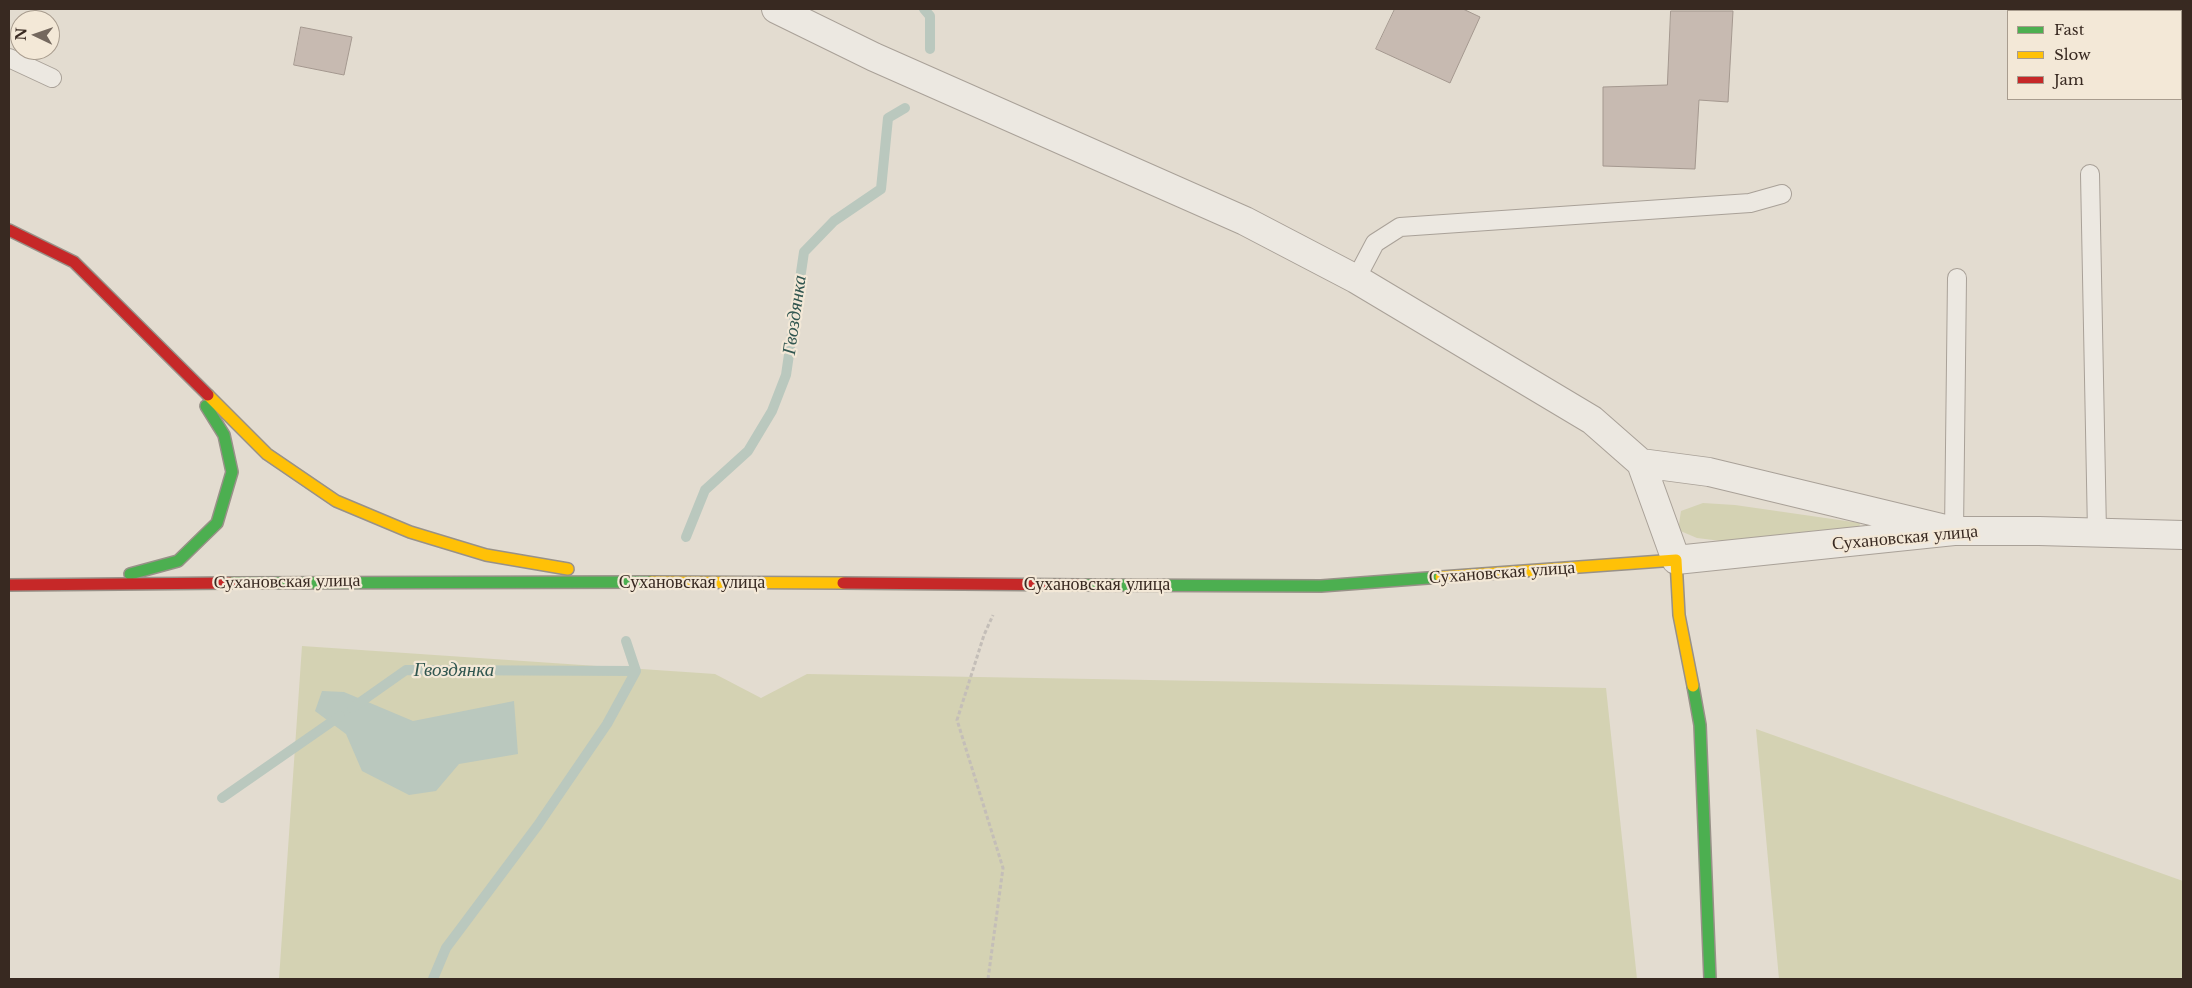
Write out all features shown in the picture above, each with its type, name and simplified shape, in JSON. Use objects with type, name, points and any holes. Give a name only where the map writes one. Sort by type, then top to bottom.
[{"type":"street","points":[[776,9],[874,57],[1245,222],[1356,279],[1592,420],[1641,463],[1676,560],[1679,615],[1700,725],[1710,979]]},
{"type":"street","points":[[9,230],[74,262],[267,454],[336,501],[410,532],[486,555],[654,583]]},
{"type":"street","points":[[92,585],[178,561],[216,522],[232,472],[224,435],[189,376]]},
{"type":"street","points":[[1641,463],[1709,472],[1954,531]]},
{"type":"street","name":"Сухановская улица","points":[[9,585],[433,581],[1321,586],[1676,560],[1954,531],[2183,535]]},
{"type":"lane","points":[[9,58],[52,78]]},
{"type":"lane","points":[[2090,174],[2097,532]]},
{"type":"lane","points":[[1356,279],[1375,243],[1400,227],[1750,203],[1782,194]]},
{"type":"lane","points":[[1954,531],[1957,278]]},
{"type":"path","points":[[988,979],[1003,868],[958,720],[984,635],[1007,585]]},
{"type":"shaded area","points":[[1703,503],[1735,505],[1860,523],[1859,531],[1721,541],[1697,538],[1678,530],[1681,511]]},
{"type":"shaded area","points":[[302,646],[715,674],[761,698],[807,674],[1606,688],[1637,979],[279,979]]},
{"type":"shaded area","points":[[322,691],[344,692],[413,721],[514,701],[518,754],[459,764],[436,791],[409,795],[362,771],[346,734],[315,711]]},
{"type":"shaded area","points":[[1756,729],[2183,881],[2183,979],[1779,979]]},
{"type":"building","points":[[1395,9],[1463,9],[1480,17],[1450,83],[1376,49]]},
{"type":"building","points":[[1671,11],[1733,11],[1728,102],[1699,100],[1695,169],[1603,166],[1603,87],[1667,85]]},
{"type":"building","points":[[301,27],[352,37],[344,75],[294,65]]},
{"type":"waterway","name":"Гвоздянка","points":[[924,9],[930,16],[930,49]]},
{"type":"waterway","name":"Гвоздянка","points":[[686,537],[705,490],[748,451],[772,411],[786,375],[804,252],[834,221],[881,189],[888,118],[905,108]]},
{"type":"waterway","name":"Гвоздянка","points":[[352,708],[406,670],[636,671],[626,641]]},
{"type":"waterway","name":"Гвоздянка","points":[[433,979],[446,948],[538,825],[607,724],[636,671]]},
{"type":"waterway","name":"Гвоздянка","points":[[222,798],[340,716]]},
{"type":"traffic: fast","points":[[130,574],[178,561],[217,523],[232,472],[224,435],[206,406]]},
{"type":"traffic: fast","points":[[1082,585],[1321,586],[1441,577]]},
{"type":"traffic: fast","points":[[230,583],[651,582]]},
{"type":"traffic: fast","points":[[1693,686],[1700,725],[1710,979]]},
{"type":"traffic: slow","points":[[208,395],[267,454],[336,501],[410,532],[486,555],[568,569]]},
{"type":"traffic: slow","points":[[1441,577],[1676,560],[1679,615],[1693,686]]},
{"type":"traffic: slow","points":[[651,582],[843,583]]},
{"type":"traffic: jam","points":[[9,230],[74,262],[208,395]]},
{"type":"traffic: jam","points":[[9,585],[230,583]]},
{"type":"traffic: jam","points":[[843,583],[1082,585]]}]
